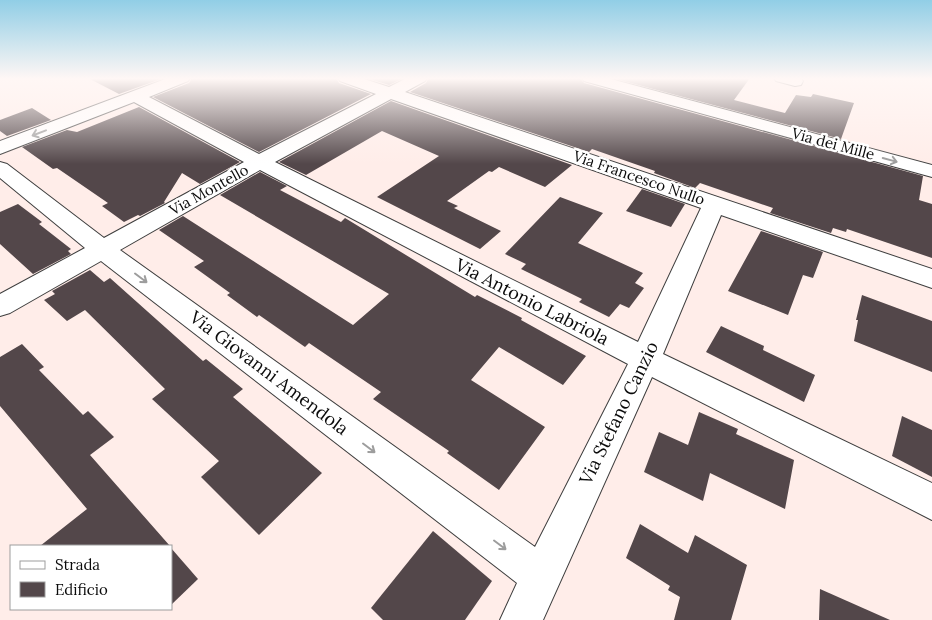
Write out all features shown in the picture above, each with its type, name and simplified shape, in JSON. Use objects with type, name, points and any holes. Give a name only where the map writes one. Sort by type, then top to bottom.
[{"type":"street","points":[[0,148],[107,107]]},
{"type":"street","name":"Via Antonio Labriola","points":[[156,107],[645,360],[932,502]]},
{"type":"street","name":"Via Montello","points":[[0,306],[259,162],[364,107]]},
{"type":"street","name":"Via Francesco Nullo","points":[[432,107],[932,279]]},
{"type":"street","name":"Via dei Mille","points":[[696,107],[932,171]]},
{"type":"street","name":"Via Giovanni Amendola","points":[[0,168],[102,249],[541,576]]},
{"type":"street","name":"Via Stefano Canzio","points":[[521,620],[645,360],[714,204]]},
{"type":"building","points":[[139,107],[240,162],[200,184],[182,173],[165,203],[124,222],[102,206],[108,203],[57,168],[53,169],[22,147],[67,130],[77,132]]},
{"type":"building","points":[[172,107],[346,107],[259,152]]},
{"type":"building","points":[[380,107],[408,107],[572,165],[545,187],[499,167],[492,172],[489,171],[447,201],[458,206],[454,208],[501,231],[480,249],[377,197],[439,156],[382,131],[306,175],[279,162]]},
{"type":"building","points":[[455,107],[671,107],[923,176],[919,200],[932,204],[932,258],[847,229],[846,232],[833,228],[831,233],[770,213],[773,208],[700,183],[695,188],[654,173],[655,171],[592,149],[589,152]]},
{"type":"building","points":[[721,107],[761,107],[785,113],[789,107],[853,107],[841,139]]},
{"type":"building","points":[[32,108],[51,120],[7,136],[0,131],[0,120]]},
{"type":"building","points":[[260,172],[287,186],[280,190],[341,222],[345,218],[475,297],[477,295],[522,318],[521,320],[586,356],[563,385],[499,347],[471,380],[545,427],[499,490],[447,453],[449,451],[373,399],[381,392],[309,343],[305,347],[259,315],[257,317],[227,295],[230,293],[194,267],[204,261],[159,230],[183,216],[353,325],[389,294],[220,195]]},
{"type":"building","points":[[642,189],[685,204],[671,227],[626,211]]},
{"type":"building","points":[[560,197],[603,213],[578,243],[643,273],[635,283],[644,288],[629,308],[620,304],[609,317],[579,302],[582,299],[521,269],[526,264],[505,254]]},
{"type":"building","points":[[18,204],[42,222],[39,224],[71,249],[68,251],[71,254],[33,274],[0,244],[0,212]]},
{"type":"building","points":[[761,231],[823,252],[813,278],[803,275],[788,315],[728,291]]},
{"type":"building","points":[[90,270],[104,282],[110,278],[203,361],[206,359],[243,389],[233,397],[322,473],[259,535],[201,477],[219,461],[152,399],[165,389],[85,310],[67,321],[44,300],[55,294],[52,291]]},
{"type":"building","points":[[862,295],[932,321],[932,372],[854,341],[858,320],[856,320]]},
{"type":"building","points":[[721,326],[764,346],[763,350],[815,375],[804,402],[706,352]]},
{"type":"building","points":[[22,344],[44,367],[39,370],[83,415],[88,411],[114,437],[90,455],[169,545],[41,545],[87,509],[0,406],[0,357]]},
{"type":"building","points":[[699,412],[738,429],[736,434],[794,460],[785,509],[710,473],[703,501],[644,472],[659,432],[688,445]]},
{"type":"building","points":[[902,416],[932,430],[932,477],[892,456]]},
{"type":"building","points":[[640,524],[688,553],[695,535],[747,565],[731,620],[674,620],[680,597],[668,590],[670,586],[626,558]]},
{"type":"building","points":[[433,531],[492,581],[465,620],[383,620],[371,608]]},
{"type":"building","points":[[172,549],[198,579],[172,604]]},
{"type":"building","points":[[820,589],[890,620],[819,620]]}]
